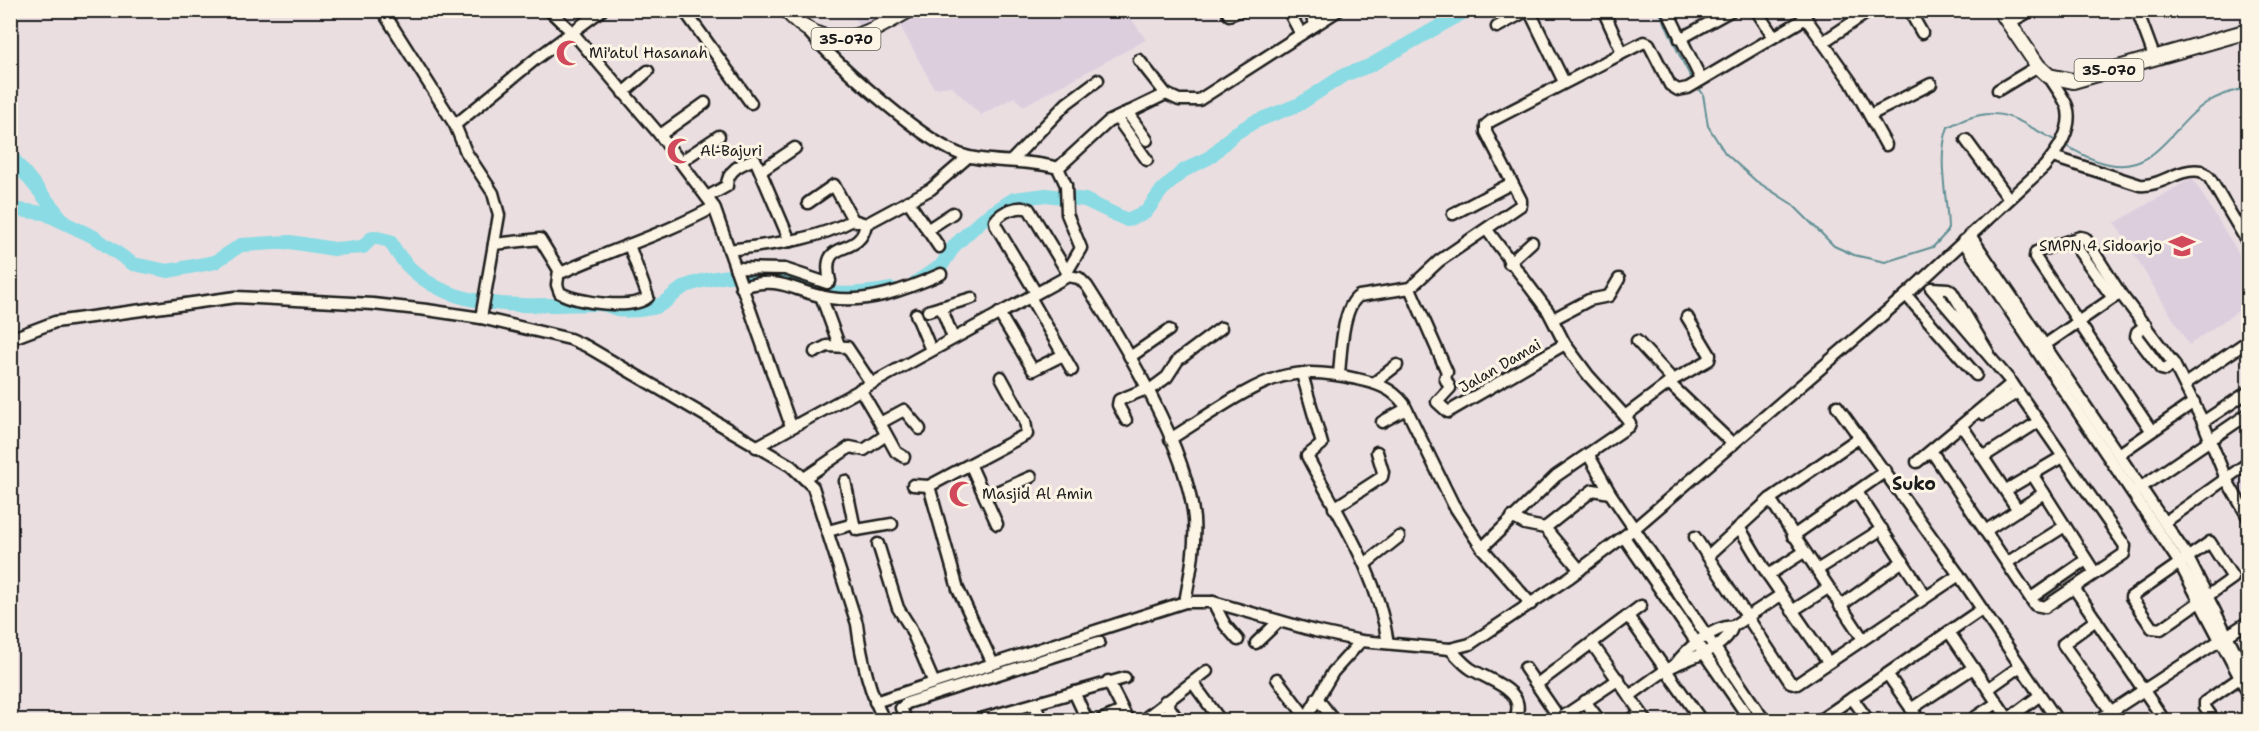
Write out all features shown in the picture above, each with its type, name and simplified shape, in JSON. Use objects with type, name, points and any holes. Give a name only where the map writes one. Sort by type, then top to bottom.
[{"type":"main road","name":"35-070","points":[[786,10],[808,31],[826,38],[858,38],[909,10]]},
{"type":"main road","name":"35-070","points":[[2000,10],[2037,66],[2049,76],[2073,81],[2248,31]]},
{"type":"street","points":[[382,10],[455,125],[466,152],[497,203],[499,215],[481,318]]},
{"type":"street","points":[[549,10],[573,33],[660,135],[714,207],[791,426]]},
{"type":"street","points":[[455,125],[537,58],[602,10]]},
{"type":"street","points":[[684,10],[751,103]]},
{"type":"street","points":[[1227,10],[1231,15],[1243,10]]},
{"type":"street","points":[[1288,10],[1301,34]]},
{"type":"street","points":[[1308,10],[1316,24]]},
{"type":"street","points":[[1139,60],[1166,94],[1179,100],[1199,100],[1340,10]]},
{"type":"street","points":[[1497,27],[1528,10],[1564,82]]},
{"type":"street","points":[[1603,10],[1622,52]]},
{"type":"street","points":[[1667,10],[1701,80]]},
{"type":"street","points":[[1680,39],[1732,10]]},
{"type":"street","points":[[1756,10],[1773,36]]},
{"type":"street","points":[[1823,42],[1871,10]]},
{"type":"street","points":[[1909,10],[1922,33]]},
{"type":"street","points":[[2008,23],[2032,10]]},
{"type":"street","points":[[2137,10],[2154,56]]},
{"type":"street","points":[[1339,374],[1344,332],[1353,300],[1359,296],[1410,288],[1439,261],[1521,205],[1486,132],[1486,125],[1639,43],[1649,44],[1670,85],[1678,90],[1688,88],[1773,36],[1803,14],[1851,82],[1886,145]]},
{"type":"street","points":[[808,31],[822,47],[877,96],[952,152],[968,157],[1058,168]]},
{"type":"street","points":[[1998,90],[2037,66]]},
{"type":"street","points":[[623,93],[648,71]]},
{"type":"street","points":[[2049,76],[2067,106]]},
{"type":"street","points":[[1011,161],[1066,103],[1098,80]]},
{"type":"street","points":[[880,701],[1185,602],[1213,602],[1361,640],[1450,649],[1482,638],[1580,570],[1635,528],[1906,295],[2009,199],[2054,154],[2064,136],[2068,120],[2067,106],[2073,81]]},
{"type":"street","points":[[1870,115],[1931,84]]},
{"type":"street","points":[[1058,168],[1099,129],[1166,94]]},
{"type":"street","points":[[660,135],[705,104]]},
{"type":"street","points":[[1128,112],[1147,140]]},
{"type":"street","points":[[1117,118],[1147,160]]},
{"type":"street","points":[[680,162],[719,136]]},
{"type":"street","points":[[1966,140],[2009,199]]},
{"type":"street","points":[[762,171],[795,148]]},
{"type":"street","points":[[2054,154],[2140,185],[2149,185],[2181,172],[2201,171],[2209,177],[2248,243]]},
{"type":"street","points":[[808,203],[834,185],[853,220],[866,224],[932,188],[968,157]]},
{"type":"street","points":[[707,197],[727,186],[727,177],[730,172],[753,159],[757,160],[790,241]]},
{"type":"street","points":[[756,447],[1068,274],[1081,248],[1066,214],[1066,185],[1058,168]]},
{"type":"street","points":[[1453,214],[1512,183]]},
{"type":"street","points":[[908,201],[939,247]]},
{"type":"street","points":[[559,270],[563,272],[629,244],[675,228],[714,207]]},
{"type":"street","points":[[1072,370],[996,226],[995,221],[999,216],[1017,208],[1029,209],[1068,274],[1079,278],[1088,286],[1130,357],[1170,439],[1183,471],[1194,521],[1192,558],[1185,602]]},
{"type":"street","points":[[927,230],[953,213]]},
{"type":"street","points":[[729,250],[790,241],[833,231],[853,220]]},
{"type":"street","points":[[735,269],[785,269],[827,283],[830,281],[826,265],[830,256],[859,241],[864,236],[866,224]]},
{"type":"street","points":[[1482,548],[1556,476],[1629,426],[1630,423],[1588,375],[1565,344],[1552,319],[1486,230]]},
{"type":"street","points":[[1966,238],[2138,489],[2183,559]]},
{"type":"street","points":[[2151,430],[2034,254],[2071,240],[2085,238],[2116,296],[2146,326],[2174,364],[2204,422],[2226,479],[2248,517]]},
{"type":"street","points":[[494,244],[540,239],[559,270],[558,289],[567,297],[623,304],[648,297],[629,244]]},
{"type":"street","points":[[1509,263],[1533,242]]},
{"type":"street","points":[[740,285],[777,282],[821,296],[856,298],[891,294],[941,274]]},
{"type":"street","points":[[1552,319],[1590,300],[1609,296],[1619,279]]},
{"type":"street","points":[[1922,279],[1988,352],[2015,388],[2125,546],[2124,554],[2045,607],[2035,605],[1932,452]]},
{"type":"street","name":"Jalan Damai","points":[[1410,288],[1447,372],[1445,378],[1450,388],[1437,402],[1448,412],[1565,344]]},
{"type":"street","points":[[1906,295],[1976,375]]},
{"type":"street","points":[[821,296],[838,345]]},
{"type":"street","points":[[2041,347],[2116,296]]},
{"type":"street","points":[[10,339],[55,322],[236,297],[373,304],[481,318],[570,339],[586,346],[806,477],[813,487],[828,531],[856,620],[860,646],[880,701],[884,720]]},
{"type":"street","points":[[928,311],[972,298]]},
{"type":"street","points":[[941,307],[953,338]]},
{"type":"street","points":[[999,313],[1033,370],[1063,355]]},
{"type":"street","points":[[916,315],[931,350]]},
{"type":"street","points":[[1625,416],[1710,357],[1687,317]]},
{"type":"street","points":[[1126,420],[1118,405],[1119,400],[1147,391],[1167,377],[1178,360],[1221,328]]},
{"type":"street","points":[[1130,357],[1169,330]]},
{"type":"street","points":[[1637,340],[1671,382],[1733,444]]},
{"type":"street","points":[[2185,384],[2248,341]]},
{"type":"street","points":[[815,352],[838,345],[852,352],[871,382]]},
{"type":"street","points":[[2041,347],[2119,454],[2138,489],[2165,522],[2224,639],[2246,675],[2248,693]]},
{"type":"street","points":[[1374,383],[1397,365]]},
{"type":"street","points":[[1170,439],[1258,386],[1289,374],[1339,374],[1374,383],[1397,394],[1453,504],[1482,548],[1531,604]]},
{"type":"street","points":[[1302,374],[1322,444],[1307,456],[1365,564],[1383,610],[1388,643]]},
{"type":"street","points":[[913,485],[929,486],[971,466],[1027,434],[1025,421],[1001,377]]},
{"type":"street","points":[[1917,462],[2015,388]]},
{"type":"street","points":[[860,389],[896,452],[904,457]]},
{"type":"street","points":[[2204,422],[2248,392]]},
{"type":"street","points":[[2119,454],[2194,402]]},
{"type":"street","points":[[1837,406],[1959,575],[2056,720]]},
{"type":"street","points":[[1382,422],[1406,409]]},
{"type":"street","points":[[880,423],[904,410],[920,429]]},
{"type":"street","points":[[2138,489],[2248,414]]},
{"type":"street","points":[[1983,457],[2038,422]]},
{"type":"street","points":[[1965,424],[1983,457],[2018,510]]},
{"type":"street","points":[[806,477],[850,447],[864,450],[886,435]]},
{"type":"street","points":[[1709,555],[1770,499],[1860,437]]},
{"type":"street","points":[[1334,508],[1382,477],[1383,472],[1377,452]]},
{"type":"street","points":[[1588,454],[1610,493],[1764,720]]},
{"type":"street","points":[[2006,490],[2062,457]]},
{"type":"street","points":[[2165,522],[2248,463]]},
{"type":"street","points":[[971,466],[997,524]]},
{"type":"street","points":[[1793,536],[1886,471]]},
{"type":"street","points":[[2032,474],[2095,573]]},
{"type":"street","points":[[985,498],[1031,477]]},
{"type":"street","points":[[845,481],[858,530],[892,524]]},
{"type":"street","points":[[929,486],[958,589],[993,664]]},
{"type":"street","points":[[1545,528],[1593,490],[1599,489],[1610,493]]},
{"type":"street","points":[[1857,492],[1926,597]]},
{"type":"street","points":[[1985,531],[2044,493]]},
{"type":"street","points":[[1770,499],[1863,639]]},
{"type":"street","points":[[1512,517],[1525,524],[1545,528],[1580,570]]},
{"type":"street","points":[[828,531],[855,524]]},
{"type":"street","points":[[2008,562],[2065,526]]},
{"type":"street","points":[[1740,527],[1781,595],[1828,662]]},
{"type":"street","points":[[1817,570],[1881,529]]},
{"type":"street","points":[[1365,564],[1399,537]]},
{"type":"street","points":[[1624,537],[1750,720]]},
{"type":"street","points":[[1695,537],[1709,555],[1790,682],[1797,684],[1959,575]]},
{"type":"street","points":[[2210,542],[2234,575],[2157,630],[2132,600],[2133,594],[2183,559],[2210,542]]},
{"type":"street","points":[[878,544],[898,608],[910,627],[934,683]]},
{"type":"street","points":[[1768,575],[1804,552]]},
{"type":"street","points":[[2031,598],[2086,560]]},
{"type":"street","points":[[1840,606],[1903,561]]},
{"type":"street","points":[[1792,611],[1828,588]]},
{"type":"street","points":[[2074,588],[2164,720]]},
{"type":"street","points":[[1671,668],[1696,644],[1726,626],[1733,626],[1781,595]]},
{"type":"street","points":[[1213,602],[1225,625],[1238,640]]},
{"type":"street","points":[[1537,684],[1593,645],[1641,606]]},
{"type":"street","points":[[1820,720],[1982,609]]},
{"type":"street","points":[[1628,616],[1671,668],[1701,720]]},
{"type":"street","points":[[2096,620],[2063,644],[2112,713]]},
{"type":"street","points":[[1256,643],[1280,621]]},
{"type":"street","points":[[2098,720],[2146,691],[2248,622]]},
{"type":"street","points":[[1630,695],[1671,668],[1704,654],[1731,634],[1733,626]]},
{"type":"street","points":[[1949,632],[2009,720],[2039,696]]},
{"type":"street","points":[[1277,679],[1307,720],[1333,672],[1361,640]]},
{"type":"street","points":[[906,720],[901,708],[907,703],[1099,642]]},
{"type":"street","points":[[1593,645],[1644,716],[1630,720]]},
{"type":"street","points":[[1450,649],[1471,669],[1505,687],[1514,695],[1518,704],[1518,712],[1514,720]]},
{"type":"street","points":[[1988,689],[2019,667]]},
{"type":"street","points":[[1525,668],[1559,720],[1619,679]]},
{"type":"street","points":[[1911,709],[1973,668]]},
{"type":"street","points":[[1143,720],[1207,671]]},
{"type":"street","points":[[1888,675],[1919,720]]},
{"type":"street","points":[[2214,720],[2205,707],[2205,702],[2246,675]]},
{"type":"street","points":[[977,720],[1000,718],[1034,704],[1125,678]]},
{"type":"street","points":[[1101,720],[1125,716],[1108,681]]},
{"type":"street","points":[[1193,682],[1220,720]]},
{"type":"street","points":[[1074,692],[1087,720]]},
{"type":"street","points":[[1317,698],[1334,720]]},
{"type":"street","points":[[1852,698],[1868,720]]},
{"type":"street","points":[[1165,701],[1178,720]]},
{"type":"street","points":[[1585,701],[1599,720]]},
{"type":"street","points":[[1971,720],[1997,703]]},
{"type":"street","points":[[1034,704],[1043,720]]},
{"type":"shaded area","points":[[850,11],[1126,11],[1146,40],[1023,106],[1014,97],[981,115],[951,86],[934,88],[896,18],[865,36]]},
{"type":"shaded area","name":"SMPN 4 Sidoarjo","points":[[2192,178],[2248,268],[2248,304],[2189,345],[2115,223]]},
{"type":"shaded area","points":[[2248,461],[2248,502],[2230,474]]},
{"type":"waterway","points":[[916,282],[941,266],[955,245],[983,219],[1014,199],[1046,195],[1085,200],[1127,220],[1146,212],[1162,190],[1183,171],[1210,157],[1234,134],[1254,122],[1300,104],[1344,75],[1369,66],[1468,10]]},
{"type":"waterway","points":[[1658,10],[1693,80]]},
{"type":"waterway","points":[[1698,87],[1703,94],[1708,126],[1725,153],[1756,181],[1792,204],[1834,246],[1854,255],[1885,262],[1933,247],[1948,231],[1943,165],[1948,127],[1965,119],[1993,114],[2016,120],[2058,142]]},
{"type":"waterway","points":[[2063,144],[2079,153],[2109,164],[2125,165],[2139,162],[2152,155],[2194,112],[2206,103],[2248,88]]},
{"type":"waterway","points":[[10,155],[62,219]]},
{"type":"waterway","points":[[10,209],[44,213],[94,237],[133,264],[168,271],[215,262],[241,245],[290,242],[334,249],[363,247],[373,237],[390,241],[407,266],[429,283],[454,295],[511,305],[598,304],[620,310],[644,309],[657,307],[682,288],[694,283],[720,277],[753,274],[779,278],[811,290],[837,294],[892,289]]},
{"type":"place","name":"Mi'atul Hasanah","points":[[569,53]]},
{"type":"place","name":"Al-Bajuri","points":[[680,151]]},
{"type":"place","name":"SMPN 4 Sidoarjo","points":[[2182,246]]},
{"type":"place","name":"Masjid Al Amin","points":[[962,494]]},
{"type":"district","name":"Suko","points":[[1914,484]]}]
